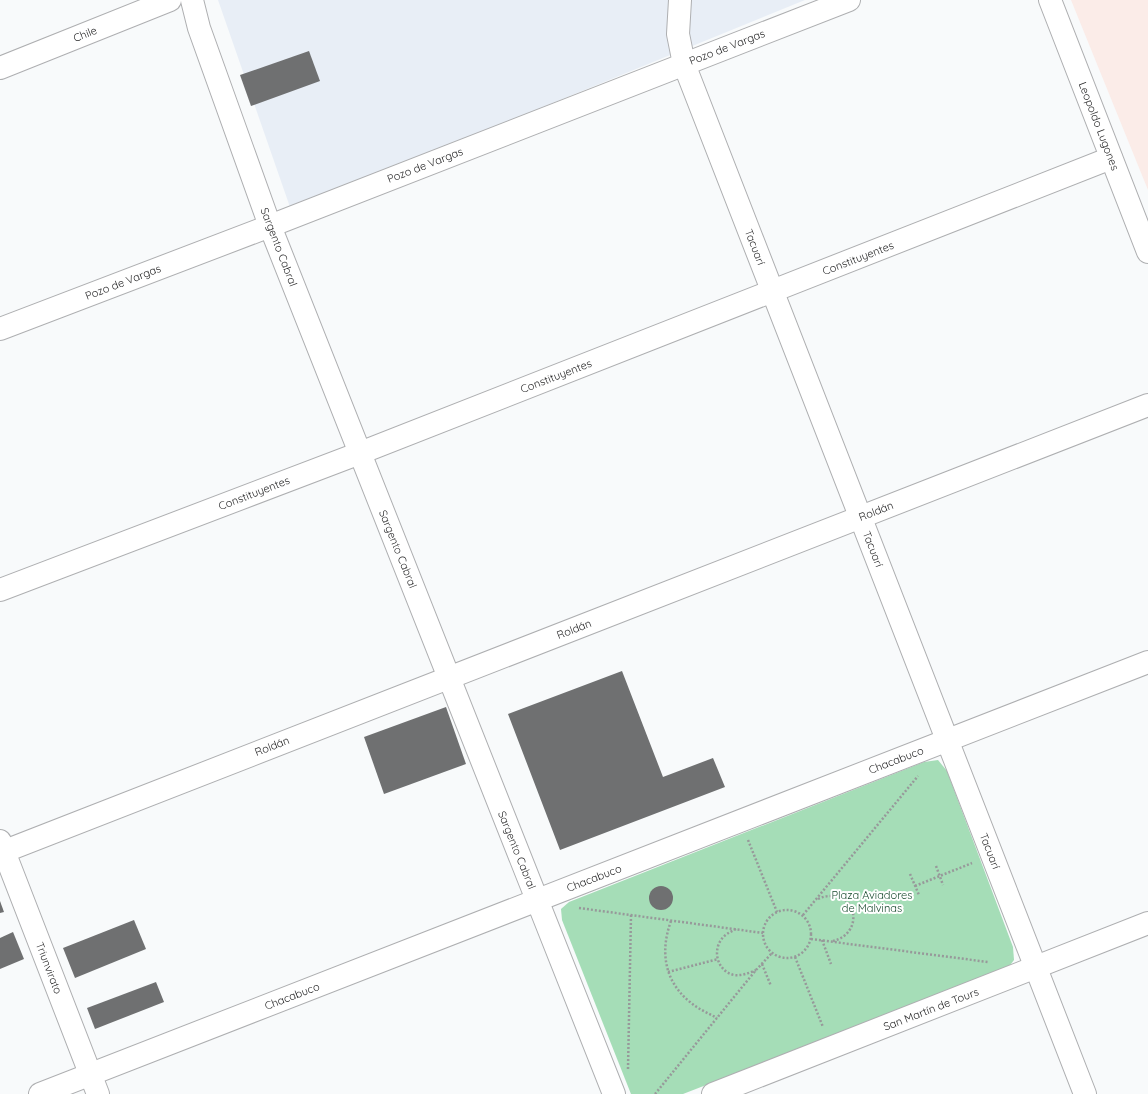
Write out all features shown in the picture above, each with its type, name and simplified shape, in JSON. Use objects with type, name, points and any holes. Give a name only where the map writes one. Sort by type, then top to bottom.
[{"type":"street","name":"Chile","points":[[0,68],[170,0]]},
{"type":"street","name":"Sargento Cabral","points":[[192,0],[198,28],[270,226],[614,1094]]},
{"type":"street","name":"Tacuarí","points":[[680,0],[678,34],[684,64],[1085,1094]]},
{"type":"street","name":"Pozo de Vargas","points":[[0,329],[270,226],[849,0]]},
{"type":"street","name":"Leopoldo Lugones","points":[[1050,0],[1148,252]]},
{"type":"street","name":"Constituyentes","points":[[0,590],[360,453],[1111,158]]},
{"type":"street","name":"Roldán","points":[[1,848],[449,678],[1148,405]]},
{"type":"street","name":"Chacabuco","points":[[40,1094],[1148,662]]},
{"type":"street","name":"Triunvirato","points":[[1,848],[98,1094]]},
{"type":"street","name":"San Martín de Tours","points":[[713,1094],[1148,923]]},
{"type":"path","points":[[803,915],[922,771]]},
{"type":"path","points":[[741,821],[777,912]]},
{"type":"path","points":[[915,886],[992,856]]},
{"type":"path","points":[[936,866],[943,886]]},
{"type":"path","points":[[910,874],[919,895]]},
{"type":"path","points":[[816,899],[838,896],[845,900],[853,911],[853,925],[849,932],[838,940],[831,942]]},
{"type":"path","points":[[577,908],[763,933]]},
{"type":"path","points":[[783,910],[789,910],[803,915],[809,924],[811,932],[811,939],[807,948],[795,957],[784,958],[772,953],[767,947],[763,933],[764,927],[769,919],[777,912],[783,910]]},
{"type":"path","points":[[628,1071],[631,915]]},
{"type":"path","points":[[671,921],[665,944],[668,972],[675,986],[690,1002],[717,1018]]},
{"type":"path","points":[[736,929],[720,941],[717,948],[718,962],[722,968],[734,975],[742,975],[756,970]]},
{"type":"path","points":[[811,939],[995,963]]},
{"type":"path","points":[[822,940],[831,964]]},
{"type":"path","points":[[655,1094],[756,970],[772,953]]},
{"type":"path","points":[[795,957],[831,1048]]},
{"type":"path","points":[[668,972],[718,959]]},
{"type":"path","points":[[762,963],[771,986]]},
{"type":"shaded area","points":[[218,0],[805,0],[291,210]]},
{"type":"shaded area","points":[[1071,0],[1148,0],[1148,190]]},
{"type":"green space","name":"Plaza Aviadores de Malvinas","points":[[938,760],[947,771],[1013,947],[1014,960],[1008,968],[683,1094],[631,1094],[562,920],[561,909],[569,902],[924,762]]},
{"type":"building","points":[[309,51],[320,81],[251,106],[240,75]]},
{"type":"building","points":[[622,671],[663,777],[713,758],[725,787],[560,850],[508,714]]},
{"type":"building","points":[[446,707],[466,764],[384,794],[364,737]]},
{"type":"building","points":[[656,886],[666,886],[673,893],[673,903],[666,910],[656,910],[649,903],[649,893]]},
{"type":"building","points":[[0,901],[4,912],[0,913]]},
{"type":"building","points":[[134,920],[146,949],[75,978],[63,948]]},
{"type":"building","points":[[13,932],[24,959],[0,969],[0,938]]},
{"type":"building","points":[[156,982],[164,1002],[95,1029],[87,1008]]}]
